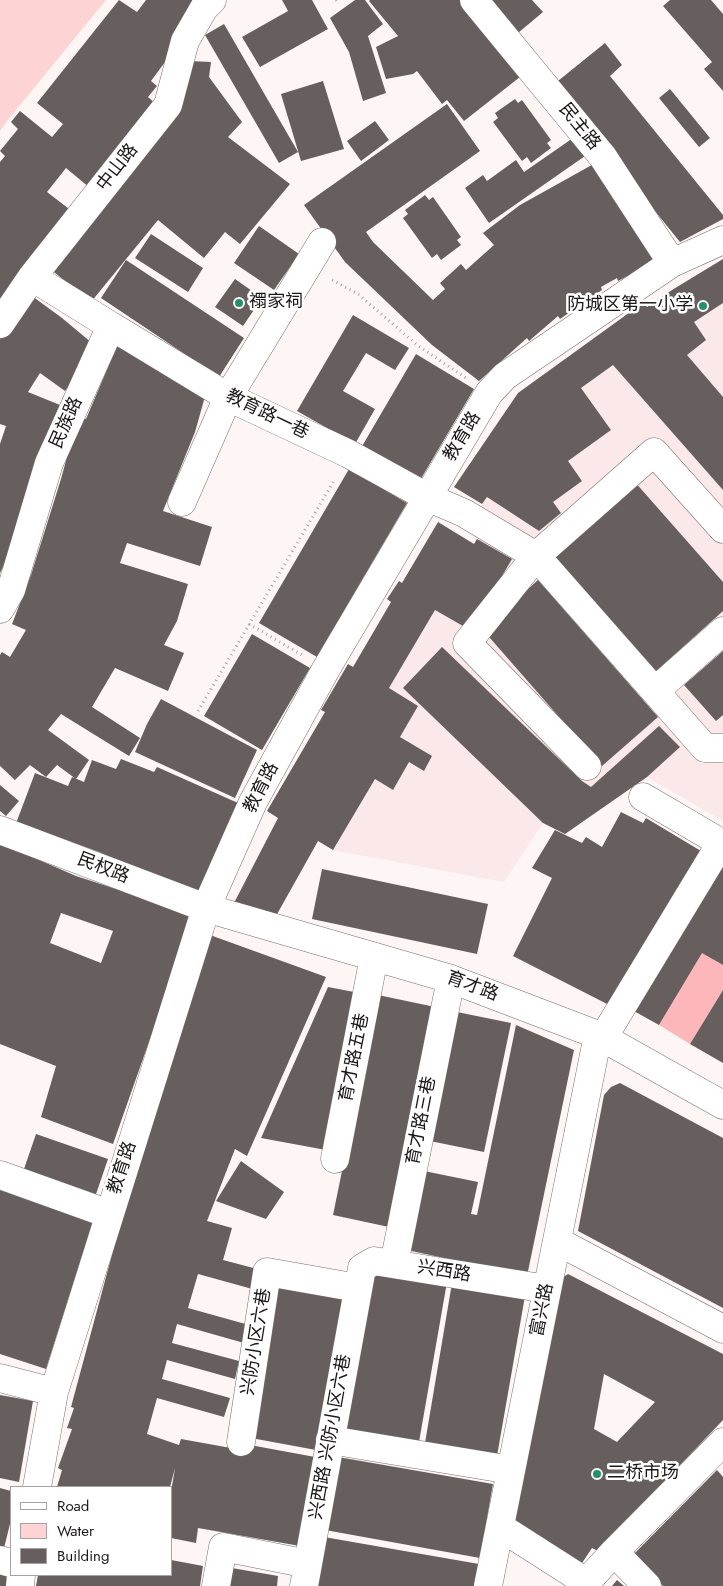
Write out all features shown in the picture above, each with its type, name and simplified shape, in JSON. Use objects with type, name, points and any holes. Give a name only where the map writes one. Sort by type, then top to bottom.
[{"type":"street","name":"中山路","points":[[0,324],[32,277],[168,105],[186,41],[204,8],[212,0]]},
{"type":"street","name":"民主路","points":[[474,0],[603,157],[672,263]]},
{"type":"street","name":"教育路","points":[[37,1486],[54,1392],[109,1214],[206,908],[253,802],[326,670],[489,393],[506,376],[672,263],[723,240]]},
{"type":"street","points":[[182,502],[228,397],[322,242]]},
{"type":"street","points":[[32,277],[111,326]]},
{"type":"street","name":"教育路一巷","points":[[111,326],[228,397],[349,454],[427,497],[464,513],[536,556],[705,748],[723,748]]},
{"type":"street","name":"民族路","points":[[0,609],[11,590],[49,463],[111,326]]},
{"type":"street","points":[[587,766],[467,643],[536,556],[654,452],[723,529]]},
{"type":"street","points":[[655,691],[723,631]]},
{"type":"street","points":[[643,797],[722,844]]},
{"type":"street","name":"民权路","points":[[0,830],[206,908]]},
{"type":"street","name":"富兴路","points":[[488,1586],[557,1240],[601,1036],[722,844]]},
{"type":"street","name":"育才路","points":[[206,908],[451,978],[601,1036],[723,1105]]},
{"type":"street","name":"育才路五巷","points":[[335,1160],[374,957]]},
{"type":"street","name":"育才路三巷","points":[[394,1264],[451,978]]},
{"type":"street","points":[[0,1175],[109,1214]]},
{"type":"street","points":[[557,1240],[723,1329]]},
{"type":"street","name":"兴西路","points":[[358,1288],[362,1268],[374,1261],[547,1289]]},
{"type":"street","name":"兴防小区六巷","points":[[241,1442],[267,1272],[358,1288]]},
{"type":"street","name":"兴西路 兴防小区六巷","points":[[306,1575],[358,1288]]},
{"type":"street","points":[[0,1378],[54,1392]]},
{"type":"street","points":[[330,1440],[511,1470]]},
{"type":"street","points":[[500,1527],[584,1584],[723,1442]]},
{"type":"street","points":[[216,1586],[223,1547],[306,1575]]},
{"type":"street","points":[[614,1552],[647,1586]]},
{"type":"path","points":[[308,267],[358,294],[416,345],[489,393]]},
{"type":"path","points":[[198,711],[349,454]]},
{"type":"path","points":[[249,624],[326,670]]},
{"type":"shaded area","points":[[723,259],[723,821],[647,777],[565,834],[543,823],[504,882],[333,850],[375,779],[393,790],[409,762],[424,770],[432,756],[400,737],[418,706],[389,688],[477,539],[482,504],[487,497],[538,531],[561,514],[553,502],[582,481],[568,461],[611,430],[581,388],[616,362],[687,355],[706,340],[672,290]]},
{"type":"shaded area","points":[[702,952],[723,965],[723,990],[690,1044],[659,1025]]},
{"type":"water","points":[[0,0],[106,0],[0,131]]},
{"type":"building","points":[[119,0],[137,12],[146,0],[199,0],[179,43],[151,81],[157,86],[148,97],[157,105],[90,188],[66,168],[47,192],[73,212],[0,305],[0,162],[5,156],[0,151],[18,129],[11,122],[20,111],[52,137],[63,124],[37,103]]},
{"type":"building","points":[[282,0],[312,0],[328,29],[260,67],[242,37],[288,11]]},
{"type":"building","points":[[355,0],[365,0],[383,24],[368,36],[386,93],[363,101],[349,52],[330,18]]},
{"type":"building","points":[[370,0],[462,0],[520,77],[464,121],[447,100],[442,104],[417,71],[413,74],[386,79],[376,47],[398,36]]},
{"type":"building","points":[[480,0],[532,0],[543,12],[512,38]]},
{"type":"building","points":[[670,0],[711,0],[723,14],[723,91],[704,69],[712,62],[663,6]]},
{"type":"building","points":[[224,24],[298,152],[279,163],[205,35]]},
{"type":"building","points":[[605,43],[622,65],[610,76],[723,215],[723,219],[680,242],[553,85]]},
{"type":"building","points":[[190,61],[211,62],[209,77],[242,122],[228,137],[290,184],[240,244],[225,232],[204,258],[158,220],[91,302],[49,268]]},
{"type":"building","points":[[323,81],[344,149],[301,161],[281,94]]},
{"type":"building","points":[[670,89],[710,138],[699,147],[659,98]]},
{"type":"building","points":[[515,99],[518,103],[522,100],[551,140],[547,143],[551,148],[531,163],[527,157],[522,161],[493,122],[498,118],[495,113]]},
{"type":"building","points":[[447,104],[480,151],[366,232],[373,242],[433,300],[445,289],[440,283],[461,264],[466,270],[494,245],[483,233],[520,205],[599,161],[654,262],[618,281],[617,278],[601,287],[602,290],[560,319],[558,316],[529,341],[527,338],[479,381],[432,345],[345,262],[304,205]]},
{"type":"building","points":[[375,121],[389,140],[361,161],[347,141]]},
{"type":"building","points":[[573,138],[585,156],[489,223],[465,188],[483,175],[487,181],[516,160],[524,172]]},
{"type":"building","points":[[425,195],[429,200],[433,197],[461,237],[457,240],[461,245],[441,260],[437,254],[432,258],[403,218],[408,214],[405,210]]},
{"type":"building","points":[[259,226],[299,254],[274,290],[234,263]]},
{"type":"building","points":[[151,234],[203,268],[188,292],[135,258]]},
{"type":"building","points":[[723,259],[723,303],[694,322],[706,340],[687,355],[723,397],[723,490],[613,365],[581,388],[611,430],[568,461],[582,481],[553,502],[561,513],[539,531],[487,497],[482,504],[454,487],[518,393],[644,302],[647,307]]},
{"type":"building","points":[[126,260],[244,338],[219,377],[101,298]]},
{"type":"building","name":"禤家祠","points":[[235,279],[262,298],[243,326],[215,307]]},
{"type":"building","points":[[32,296],[92,343],[89,358],[65,391],[40,373],[28,392],[60,405],[19,535],[0,573],[0,444],[6,426],[0,424],[0,339]]},
{"type":"building","points":[[353,315],[409,348],[395,370],[366,353],[343,391],[375,409],[355,444],[297,411]]},
{"type":"building","points":[[117,346],[206,393],[195,432],[163,511],[212,527],[200,566],[127,543],[120,563],[188,584],[177,621],[164,645],[184,653],[168,691],[115,668],[92,707],[140,738],[129,756],[61,714],[48,730],[89,760],[76,779],[57,765],[46,777],[30,765],[15,780],[0,766],[0,655],[2,652],[10,657],[26,630],[12,624],[31,575],[78,417],[86,419]]},
{"type":"building","points":[[416,354],[474,389],[419,482],[361,448]]},
{"type":"building","points":[[349,469],[407,503],[317,657],[259,623]]},
{"type":"building","points":[[634,481],[723,582],[723,611],[654,673],[551,555]]},
{"type":"building","points":[[438,522],[474,544],[477,539],[512,559],[470,630],[435,610],[389,688],[418,706],[400,737],[432,756],[424,771],[409,762],[393,790],[375,779],[333,850],[318,841],[276,916],[234,903],[278,818],[267,811],[325,712],[321,710],[348,664],[353,667],[391,602],[387,599],[399,581],[402,583]]},
{"type":"building","points":[[538,580],[658,717],[602,766],[483,630]]},
{"type":"building","points":[[252,634],[310,668],[262,750],[204,716]]},
{"type":"building","points":[[442,647],[582,781],[591,787],[659,726],[680,747],[647,777],[565,834],[543,823],[403,688]]},
{"type":"building","points":[[723,651],[723,715],[716,721],[684,685]]},
{"type":"building","points":[[161,699],[257,750],[235,798],[135,752],[147,724]]},
{"type":"building","points":[[121,759],[154,772],[157,767],[238,803],[199,896],[99,852],[50,834],[49,839],[15,826],[35,773],[68,786],[72,777],[84,782],[92,760],[116,769]]},
{"type":"building","points":[[0,785],[19,801],[6,816],[0,811]]},
{"type":"building","points":[[621,812],[643,823],[646,818],[701,851],[611,1006],[513,956],[552,878],[532,868],[555,830],[582,843],[586,837],[602,847]]},
{"type":"building","points":[[0,843],[76,876],[196,915],[113,1144],[41,1117],[56,1066],[0,1044]],"holes":[[[61,913],[113,931],[101,963],[50,943]]]},
{"type":"building","points":[[723,857],[723,965],[702,953],[659,1025],[632,1010]]},
{"type":"building","points":[[322,869],[488,904],[477,954],[312,919]]},
{"type":"building","points":[[210,935],[326,977],[247,1156],[235,1149],[207,1221],[232,1228],[223,1260],[261,1270],[256,1290],[198,1274],[188,1308],[249,1325],[244,1343],[177,1324],[172,1343],[239,1361],[235,1379],[167,1360],[162,1379],[230,1398],[224,1417],[157,1398],[147,1434],[179,1445],[181,1439],[231,1448],[250,1445],[315,1457],[300,1546],[198,1528],[196,1543],[172,1538],[172,1486],[175,1468],[170,1486],[57,1486],[62,1470],[58,1468],[72,1429],[67,1428],[74,1408],[71,1407],[127,1199],[150,1133],[145,1131]]},
{"type":"building","points":[[328,987],[354,992],[326,1150],[261,1138]]},
{"type":"building","points":[[723,990],[723,1063],[690,1044]]},
{"type":"building","points":[[378,995],[435,1007],[389,1227],[333,1215]]},
{"type":"building","points":[[457,1012],[511,1023],[484,1152],[430,1141]]},
{"type":"building","points":[[516,1025],[574,1050],[527,1276],[407,1250],[424,1171],[478,1182],[471,1214],[477,1215]]},
{"type":"building","points":[[620,1083],[723,1138],[723,1308],[578,1231],[604,1095],[611,1087]]},
{"type":"building","points":[[36,1134],[108,1159],[95,1197],[23,1172]]},
{"type":"building","points":[[241,1161],[284,1192],[266,1219],[216,1201]]},
{"type":"building","points":[[0,1190],[93,1221],[46,1369],[0,1354]]},
{"type":"building","points":[[370,1268],[447,1282],[419,1442],[343,1429]]},
{"type":"building","name":"二桥市场","points":[[568,1274],[723,1354],[723,1420],[598,1551],[592,1548],[578,1569],[512,1527],[559,1280]],"holes":[[[604,1374],[655,1402],[617,1442],[594,1429]]]},
{"type":"building","points":[[452,1283],[525,1296],[497,1456],[425,1443]]},
{"type":"building","points":[[277,1284],[343,1295],[316,1450],[251,1438]]},
{"type":"building","points":[[0,1395],[33,1401],[19,1482],[0,1478]]},
{"type":"building","points":[[338,1457],[493,1484],[480,1558],[325,1530]]},
{"type":"building","points":[[717,1470],[723,1477],[723,1586],[663,1586],[632,1556]]},
{"type":"building","points":[[0,1488],[10,1491],[10,1524],[3,1552],[0,1552]]},
{"type":"building","points":[[324,1537],[479,1564],[475,1586],[316,1586]]},
{"type":"building","points":[[172,1560],[203,1566],[200,1586],[36,1586],[38,1576],[172,1576]]},
{"type":"building","points":[[226,1567],[278,1576],[277,1586],[223,1586]]},
{"type":"building","points":[[0,1573],[12,1576],[10,1586],[0,1586]]},
{"type":"building","points":[[617,1580],[624,1586],[612,1586]]},
{"type":"place","name":"禤家祠","points":[[239,303]]},
{"type":"place","name":"防城区第一小学","points":[[703,306]]},
{"type":"place","name":"二桥市场","points":[[597,1474]]}]
